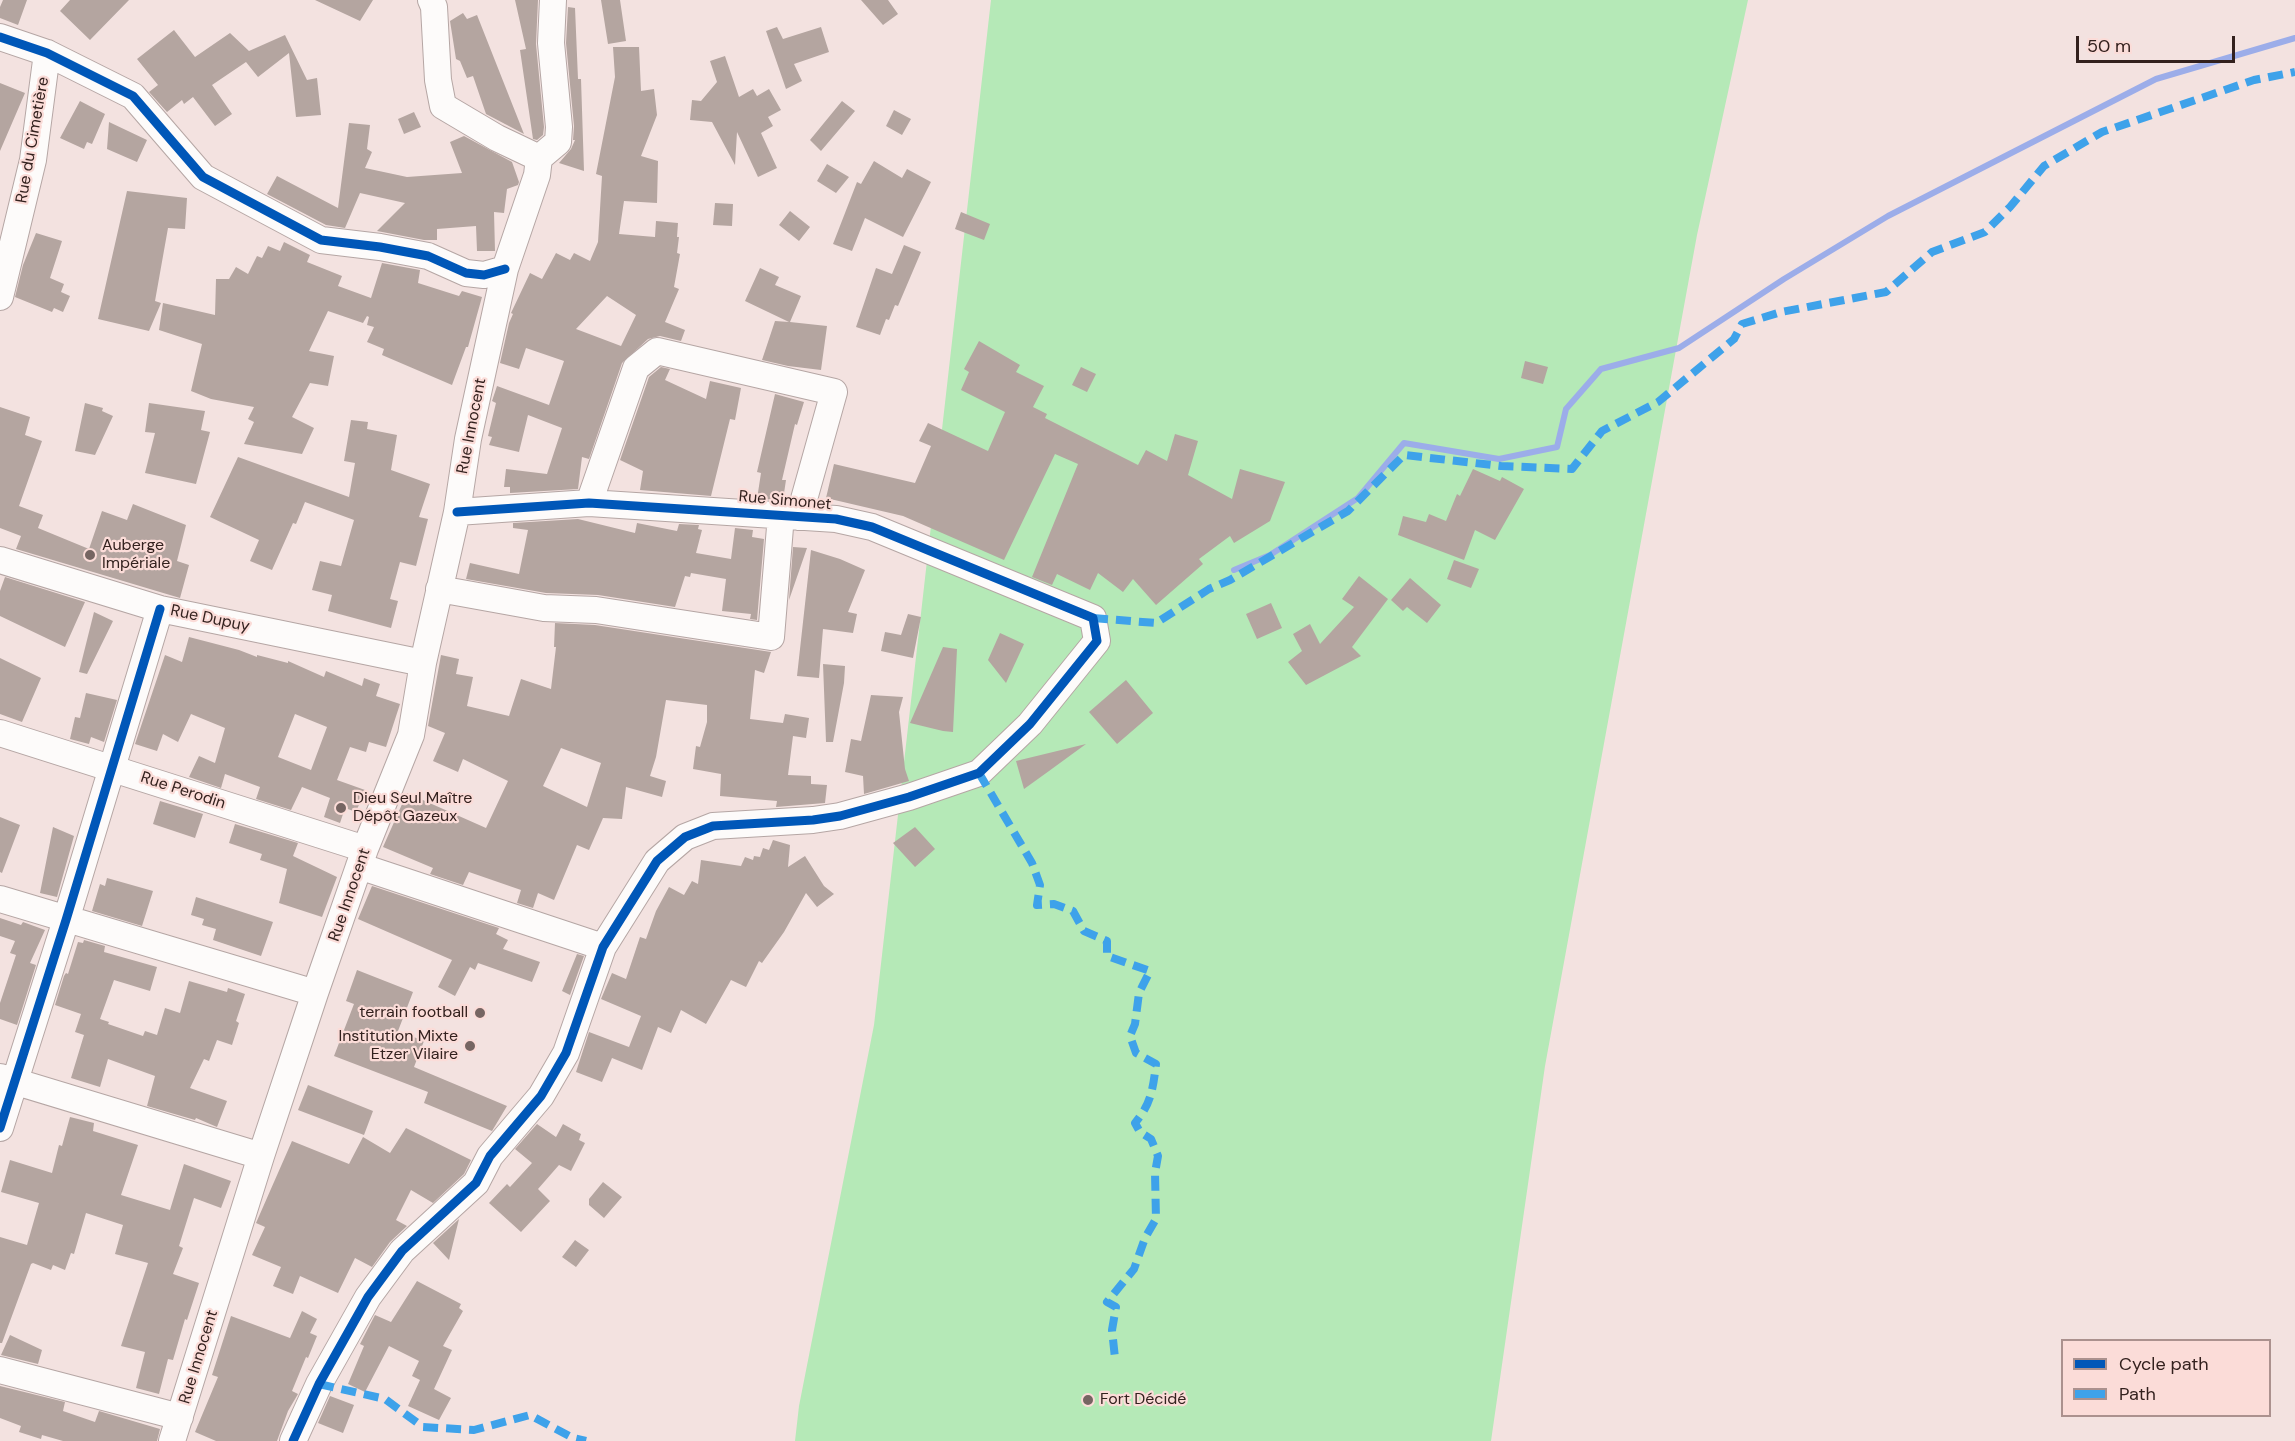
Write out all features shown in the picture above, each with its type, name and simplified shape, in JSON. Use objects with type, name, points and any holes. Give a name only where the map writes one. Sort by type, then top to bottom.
[{"type":"street","points":[[431,0],[434,7],[438,80],[443,106],[497,138],[539,158],[558,142],[559,127],[551,43],[553,0]]},
{"type":"street","points":[[0,37],[48,52],[133,96],[202,177],[321,240],[381,247],[428,256],[466,273],[484,275],[505,269]]},
{"type":"street","name":"Rue du Cimetière","points":[[0,294],[33,160],[48,52]]},
{"type":"street","name":"Rue Innocent","points":[[176,1429],[261,1156],[315,993],[362,858],[411,735],[423,663],[457,512],[468,439],[505,269],[537,175],[539,158]]},
{"type":"street","points":[[439,589],[544,608],[596,610],[771,637],[790,516],[834,392],[657,351],[636,368],[589,502]]},
{"type":"street","name":"Rue Simonet","points":[[457,512],[589,502],[836,519],[872,527],[1093,618],[1097,641],[1030,724],[979,773],[909,797],[840,816],[813,820],[713,826],[685,837],[657,861],[603,947]]},
{"type":"street","name":"Rue Dupuy","points":[[0,560],[160,609],[423,663]]},
{"type":"street","points":[[0,1128],[7,1079],[66,920],[160,609]]},
{"type":"street","name":"Rue Perodin","points":[[0,734],[112,768],[603,947]]},
{"type":"street","points":[[0,899],[315,993]]},
{"type":"street","points":[[293,1441],[320,1384],[368,1297],[402,1251],[456,1204],[476,1183],[490,1156],[541,1096],[566,1053],[603,947]]},
{"type":"street","points":[[7,1079],[261,1156]]},
{"type":"street","points":[[0,1370],[176,1429]]},
{"type":"green space","points":[[991,0],[1748,0],[1697,235],[1545,1066],[1491,1441],[795,1441],[799,1406],[874,1025]]},
{"type":"building","points":[[3,0],[27,0],[18,25],[0,18],[0,7]]},
{"type":"building","points":[[70,0],[129,0],[90,40],[60,11]]},
{"type":"building","points":[[315,0],[373,0],[360,21]]},
{"type":"building","points":[[515,0],[538,0],[536,44],[544,127],[543,135],[537,140],[533,139],[520,50],[526,49]]},
{"type":"building","points":[[601,0],[620,0],[626,41],[608,44]]},
{"type":"building","points":[[861,0],[888,0],[898,14],[883,25]]},
{"type":"building","points":[[568,7],[575,8],[578,79],[581,79],[584,171],[559,163],[571,149],[575,140],[573,140],[574,126],[566,43]]},
{"type":"building","points":[[463,13],[467,19],[477,15],[524,134],[486,114],[473,76],[467,78],[460,61],[456,59],[450,21]]},
{"type":"building","points":[[777,27],[783,39],[821,27],[829,52],[794,64],[802,81],[786,89],[766,31]]},
{"type":"building","points":[[174,30],[195,57],[230,33],[249,51],[285,35],[307,80],[317,78],[321,115],[296,117],[289,53],[258,77],[246,62],[212,85],[232,114],[215,126],[193,97],[184,104],[182,100],[167,112],[149,92],[158,85],[137,59]]},
{"type":"building","points":[[613,47],[639,47],[641,91],[654,89],[657,115],[641,156],[658,161],[657,203],[624,201],[619,234],[655,237],[656,221],[678,223],[677,253],[680,254],[674,287],[679,289],[665,322],[685,330],[681,341],[660,336],[648,339],[622,363],[589,459],[582,457],[578,489],[510,493],[510,487],[504,487],[506,469],[547,474],[562,428],[528,415],[519,452],[489,445],[492,437],[488,436],[496,403],[492,401],[497,386],[549,405],[564,361],[526,348],[519,369],[500,363],[513,314],[511,313],[530,273],[542,279],[556,253],[570,260],[574,253],[590,261],[598,242],[602,176],[596,174],[615,77]],"holes":[[[607,296],[636,315],[621,346],[576,329]]]},
{"type":"building","points":[[725,56],[739,97],[753,89],[757,96],[769,89],[781,110],[768,117],[773,126],[761,133],[777,168],[758,177],[737,132],[735,165],[712,122],[690,120],[692,100],[701,101],[717,82],[710,61]]},
{"type":"building","points":[[0,83],[25,93],[0,151]]},
{"type":"building","points":[[80,101],[105,114],[92,144],[87,142],[84,149],[60,138]]},
{"type":"building","points":[[842,101],[855,111],[821,151],[810,140]]},
{"type":"building","points":[[894,110],[911,119],[902,135],[886,126]]},
{"type":"building","points":[[414,112],[421,127],[404,134],[398,119]]},
{"type":"building","points":[[109,122],[147,140],[137,162],[107,149]]},
{"type":"building","points":[[349,123],[370,125],[367,149],[372,152],[365,168],[407,177],[462,173],[450,142],[464,136],[512,162],[519,182],[518,185],[507,189],[504,213],[494,212],[495,251],[477,251],[476,226],[437,229],[437,240],[424,240],[377,231],[405,203],[360,193],[345,228],[326,225],[267,194],[277,176],[338,208]]},
{"type":"building","points":[[874,161],[902,178],[907,169],[931,182],[903,237],[865,218],[852,251],[833,244],[857,182],[861,184]]},
{"type":"building","points":[[827,164],[849,177],[836,193],[817,181]]},
{"type":"building","points":[[127,191],[187,198],[185,229],[168,228],[155,301],[161,303],[149,331],[98,319]]},
{"type":"building","points":[[715,203],[733,204],[732,226],[713,225]]},
{"type":"building","points":[[790,211],[810,227],[799,241],[779,225]]},
{"type":"building","points":[[961,212],[990,224],[984,240],[955,229]]},
{"type":"building","points":[[36,233],[62,241],[50,278],[64,284],[61,292],[70,296],[63,312],[54,308],[52,312],[15,297],[23,265]]},
{"type":"building","points":[[284,242],[310,255],[307,262],[342,276],[338,286],[371,298],[382,263],[420,270],[418,283],[459,296],[462,291],[482,297],[468,347],[466,347],[452,385],[382,355],[384,349],[367,342],[374,327],[367,325],[369,317],[367,316],[363,323],[328,311],[309,351],[334,356],[328,386],[310,383],[292,417],[314,428],[302,454],[244,444],[254,422],[248,419],[254,407],[211,399],[191,391],[202,344],[159,330],[163,303],[215,315],[216,279],[229,279],[236,267],[248,274],[257,256],[262,258],[268,246],[280,251]]},
{"type":"building","points":[[904,245],[921,252],[898,306],[895,305],[889,320],[886,319],[880,335],[856,327],[876,268],[892,274]]},
{"type":"building","points":[[760,268],[779,277],[775,285],[801,296],[790,322],[827,326],[821,370],[762,360],[775,321],[789,322],[745,301]]},
{"type":"building","points":[[979,341],[1020,365],[1016,372],[1044,386],[1033,407],[1047,414],[1045,418],[1138,465],[1146,450],[1167,461],[1175,434],[1198,441],[1188,475],[1232,499],[1240,469],[1285,482],[1270,521],[1234,543],[1230,536],[1199,559],[1203,564],[1156,605],[1133,579],[1123,592],[1098,573],[1090,590],[1057,574],[1052,585],[1032,577],[1078,464],[1055,454],[1004,560],[903,516],[826,498],[834,464],[915,483],[931,446],[919,441],[928,423],[988,451],[1005,412],[961,390],[969,372],[964,369]]},
{"type":"building","points":[[1525,361],[1548,367],[1543,384],[1521,378]]},
{"type":"building","points":[[661,367],[670,369],[665,380],[706,399],[710,381],[741,388],[735,420],[730,419],[711,496],[640,490],[643,471],[620,460],[649,377]]},
{"type":"building","points":[[1081,367],[1096,374],[1087,392],[1072,385]]},
{"type":"building","points":[[775,394],[804,402],[797,425],[795,424],[782,480],[786,480],[783,500],[757,499],[761,473],[757,472]]},
{"type":"building","points":[[85,403],[103,408],[102,411],[113,416],[95,455],[75,451]]},
{"type":"building","points":[[149,403],[205,411],[201,430],[210,432],[196,484],[145,473],[155,433],[145,432]]},
{"type":"building","points":[[0,407],[30,417],[25,435],[42,441],[19,506],[43,515],[38,528],[89,549],[102,511],[127,520],[133,504],[186,525],[177,561],[189,565],[180,598],[16,549],[21,536],[0,528]]},
{"type":"building","points":[[351,420],[368,422],[367,429],[397,435],[391,470],[430,484],[419,517],[428,519],[416,566],[400,562],[390,599],[398,601],[391,628],[328,611],[332,595],[312,590],[320,561],[341,566],[354,520],[305,502],[272,570],[250,561],[259,540],[210,517],[238,457],[349,497],[355,463],[344,461]]},
{"type":"building","points":[[1473,469],[1500,481],[1502,477],[1524,489],[1495,540],[1475,530],[1464,560],[1398,535],[1403,516],[1426,522],[1429,514],[1446,521],[1457,494],[1460,496]]},
{"type":"building","points":[[578,519],[635,533],[637,523],[677,531],[679,524],[699,525],[698,529],[702,530],[696,553],[731,559],[735,528],[753,530],[752,537],[764,539],[757,620],[750,619],[751,614],[722,611],[726,579],[691,573],[690,577],[685,576],[675,607],[598,595],[546,593],[466,579],[470,563],[519,574],[528,530],[513,528],[513,523]]},
{"type":"building","points":[[793,547],[807,548],[789,600]]},
{"type":"building","points":[[811,550],[865,570],[848,612],[857,614],[853,633],[823,629],[819,678],[797,676]]},
{"type":"building","points":[[1454,560],[1479,569],[1471,588],[1447,579]]},
{"type":"building","points":[[1359,576],[1388,599],[1352,647],[1361,656],[1306,685],[1288,662],[1302,651],[1293,634],[1310,624],[1320,644],[1354,607],[1342,599]]},
{"type":"building","points":[[5,577],[85,602],[65,647],[0,616],[0,591]]},
{"type":"building","points":[[1410,578],[1441,605],[1427,623],[1407,607],[1403,611],[1391,600]]},
{"type":"building","points":[[1271,603],[1282,628],[1257,639],[1246,614]]},
{"type":"building","points":[[94,612],[113,621],[87,674],[79,672]]},
{"type":"building","points":[[908,614],[921,617],[913,658],[881,651],[885,632],[901,635]]},
{"type":"building","points":[[555,623],[595,625],[771,652],[764,673],[755,670],[750,719],[783,723],[785,714],[809,718],[806,738],[793,736],[788,775],[811,776],[811,784],[827,785],[825,803],[776,807],[777,801],[720,796],[721,774],[693,769],[696,746],[700,747],[707,722],[707,705],[666,700],[656,757],[650,776],[666,781],[662,797],[626,787],[622,819],[603,818],[589,850],[577,845],[554,900],[538,893],[533,908],[517,903],[521,890],[469,872],[463,885],[430,874],[433,868],[383,847],[407,793],[486,828],[508,781],[463,759],[458,772],[433,761],[445,733],[428,726],[441,655],[459,659],[456,674],[473,677],[467,706],[509,716],[521,679],[551,689],[556,647],[554,647]],"holes":[[[561,748],[601,763],[587,807],[543,786]]]},
{"type":"building","points":[[1000,633],[1024,644],[1006,683],[988,660]]},
{"type":"building","points":[[189,637],[257,657],[257,655],[288,663],[288,661],[324,677],[326,671],[362,686],[364,678],[380,684],[376,696],[400,704],[386,747],[369,742],[366,752],[350,747],[337,780],[365,790],[356,812],[345,808],[340,823],[324,817],[330,798],[302,787],[291,810],[256,799],[260,787],[225,774],[221,788],[189,777],[199,756],[215,763],[225,728],[191,714],[178,742],[163,734],[157,751],[135,744],[165,655],[182,662]],"holes":[[[295,714],[327,727],[311,770],[278,757]]]},
{"type":"building","points":[[943,647],[957,649],[953,732],[910,723]]},
{"type":"building","points":[[0,658],[41,678],[22,722],[0,714]]},
{"type":"building","points":[[823,664],[845,666],[833,742],[826,742]]},
{"type":"building","points":[[1126,680],[1153,713],[1117,744],[1089,712]]},
{"type":"building","points":[[86,693],[117,700],[104,742],[91,737],[89,744],[70,739],[75,717],[80,718]]},
{"type":"building","points":[[871,695],[903,697],[899,712],[905,769],[909,781],[864,794],[863,776],[845,772],[851,739],[861,741]]},
{"type":"building","points":[[1086,744],[1049,771],[1024,789],[1016,761]]},
{"type":"building","points":[[160,801],[203,814],[195,838],[153,824]]},
{"type":"building","points":[[0,817],[20,825],[2,873],[0,872]]},
{"type":"building","points":[[235,824],[298,843],[293,856],[337,877],[322,917],[279,903],[287,869],[260,860],[262,854],[229,843]]},
{"type":"building","points":[[53,827],[74,836],[57,897],[40,893]]},
{"type":"building","points":[[915,827],[935,849],[915,867],[893,843]]},
{"type":"building","points":[[773,840],[790,845],[788,867],[805,856],[824,886],[834,894],[817,907],[806,893],[784,932],[762,963],[759,961],[746,987],[731,980],[706,1024],[681,1010],[671,1033],[658,1027],[642,1070],[612,1058],[602,1082],[576,1072],[589,1032],[629,1047],[641,1016],[601,999],[612,973],[626,979],[640,937],[646,939],[656,911],[669,887],[684,895],[692,881],[698,884],[701,860],[741,866],[745,857],[753,860],[754,856],[760,857],[763,848],[769,850]]},
{"type":"building","points":[[107,878],[153,891],[142,926],[92,911],[100,884],[105,886]]},
{"type":"building","points":[[372,886],[499,928],[496,934],[508,940],[503,949],[540,962],[532,982],[478,963],[475,970],[470,967],[455,996],[438,987],[452,960],[358,919]]},
{"type":"building","points":[[196,897],[273,922],[261,956],[213,940],[216,929],[202,925],[204,919],[191,915]]},
{"type":"building","points":[[0,918],[21,925],[23,922],[45,930],[30,963],[36,965],[17,1025],[0,1019],[0,1003],[16,955],[10,953],[15,941],[0,936]]},
{"type":"building","points":[[84,940],[105,946],[104,952],[157,967],[150,991],[114,980],[100,1019],[143,1036],[145,1031],[157,1035],[165,1008],[180,1013],[189,981],[227,992],[228,988],[245,994],[236,1021],[239,1023],[232,1045],[217,1040],[209,1061],[204,1059],[190,1088],[227,1101],[217,1127],[196,1118],[195,1120],[147,1106],[155,1076],[108,1059],[100,1087],[71,1078],[84,1035],[75,1032],[81,1014],[55,1005],[78,942],[83,943]]},
{"type":"building","points":[[577,954],[584,956],[570,995],[562,991]]},
{"type":"building","points":[[357,970],[413,992],[398,1031],[424,1041],[414,1067],[507,1106],[492,1131],[424,1103],[428,1092],[334,1056],[354,1004],[346,1001]]},
{"type":"building","points":[[308,1085],[373,1111],[364,1135],[298,1110]]},
{"type":"building","points":[[70,1117],[94,1123],[93,1131],[138,1145],[121,1195],[170,1210],[184,1164],[231,1181],[221,1208],[194,1198],[179,1246],[183,1248],[173,1274],[199,1283],[173,1360],[168,1359],[159,1394],[136,1388],[145,1352],[121,1346],[148,1263],[115,1254],[123,1225],[86,1213],[74,1254],[71,1253],[65,1270],[53,1265],[51,1270],[31,1264],[2,1343],[0,1343],[0,1237],[27,1245],[39,1203],[1,1192],[10,1160],[52,1173],[59,1145],[62,1146]]},
{"type":"building","points":[[537,1124],[556,1137],[563,1124],[581,1134],[579,1140],[585,1143],[571,1171],[559,1165],[538,1189],[550,1201],[521,1232],[489,1203],[507,1184],[510,1187],[532,1163],[515,1149]]},
{"type":"building","points":[[406,1128],[471,1160],[464,1174],[433,1203],[411,1190],[396,1220],[407,1226],[390,1242],[372,1267],[355,1258],[338,1293],[300,1276],[293,1294],[273,1286],[281,1267],[252,1255],[265,1227],[256,1223],[292,1141],[349,1164],[363,1137],[390,1153]]},
{"type":"building","points":[[603,1182],[622,1197],[604,1218],[589,1205],[589,1199]]},
{"type":"building","points":[[459,1219],[449,1260],[433,1243]]},
{"type":"building","points":[[575,1240],[589,1250],[576,1267],[562,1257]]},
{"type":"building","points":[[417,1281],[461,1304],[459,1308],[463,1311],[443,1346],[452,1350],[434,1389],[451,1398],[439,1420],[408,1406],[420,1380],[412,1376],[419,1361],[389,1346],[365,1392],[348,1384],[364,1346],[360,1344],[375,1315],[391,1322]]},
{"type":"building","points":[[302,1311],[317,1319],[310,1333],[317,1336],[292,1391],[298,1394],[288,1411],[277,1441],[216,1441],[195,1432],[218,1377],[212,1375],[231,1316],[290,1338]]},
{"type":"building","points":[[10,1335],[42,1350],[38,1364],[1,1355]]},
{"type":"building","points":[[0,1386],[65,1402],[63,1411],[95,1422],[99,1411],[160,1429],[157,1441],[63,1441],[42,1435],[41,1439],[19,1432],[21,1426],[0,1418]]},
{"type":"building","points":[[330,1396],[354,1405],[343,1433],[318,1423]]},
{"type":"waterway","points":[[1234,570],[1270,555],[1358,498],[1404,443],[1499,459],[1557,447],[1566,409],[1601,369],[1679,348],[1784,279],[1888,216],[2156,79],[2295,38]]},
{"type":"marked path","points":[[1093,618],[1156,623],[1209,589],[1230,580],[1348,511],[1404,455],[1501,466],[1572,469],[1602,431],[1658,402],[1734,339],[1742,324],[1781,312],[1886,292],[1932,252],[1985,232],[2010,207],[2044,166],[2102,132],[2254,80],[2295,72]]},
{"type":"marked path","points":[[979,773],[1032,863],[1040,885],[1037,905],[1054,904],[1073,911],[1084,931],[1107,941],[1107,956],[1150,971],[1139,993],[1135,1024],[1130,1036],[1136,1053],[1156,1064],[1150,1096],[1145,1109],[1135,1123],[1140,1132],[1151,1139],[1158,1156],[1155,1173],[1156,1219],[1145,1238],[1134,1269],[1107,1302],[1116,1307],[1112,1330],[1115,1358]]},
{"type":"marked path","points":[[319,1384],[385,1399],[423,1427],[474,1430],[530,1415],[573,1438],[586,1441]]},
{"type":"cycle path","points":[[0,37],[47,53],[133,96],[203,177],[321,240],[380,247],[428,256],[466,273],[484,275],[505,269]]},
{"type":"cycle path","points":[[293,1441],[319,1384],[368,1297],[402,1251],[476,1183],[490,1156],[541,1096],[566,1053],[603,947],[657,861],[685,837],[713,826],[813,820],[840,816],[909,797],[979,773],[1030,724],[1097,641],[1093,618],[872,527],[836,519],[589,503],[457,512]]},
{"type":"cycle path","points":[[0,1128],[160,609]]},
{"type":"place","name":"Auberge Impériale","points":[[90,555]]},
{"type":"place","name":"Dieu Seul Maître Dépôt Gazeux","points":[[341,808]]},
{"type":"place","name":"terrain football","points":[[480,1013]]},
{"type":"place","name":"Institution Mixte Etzer Vilaire","points":[[470,1046]]},
{"type":"place","name":"Fort Décidé","points":[[1088,1400]]}]
